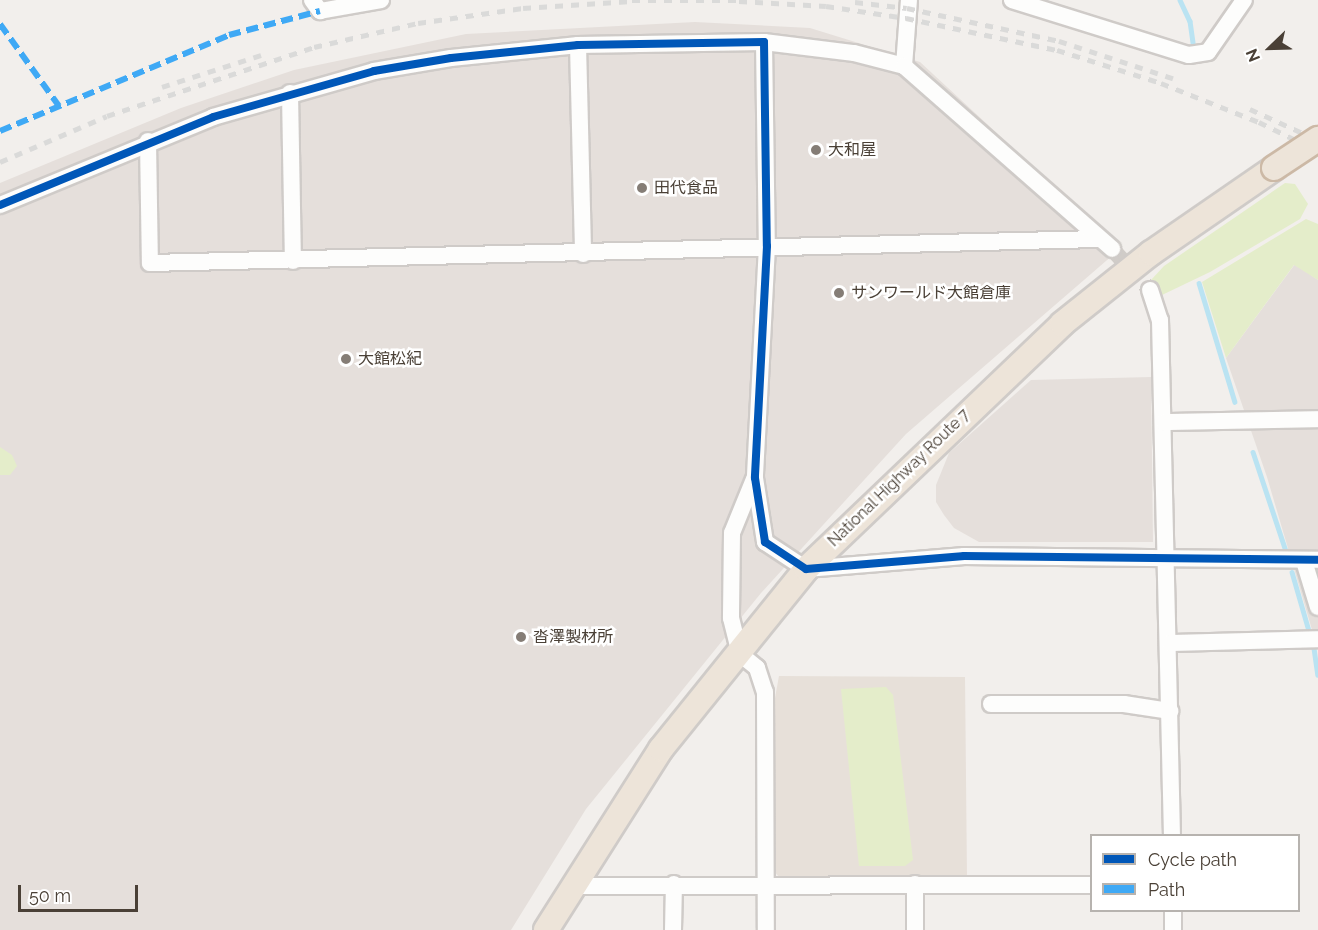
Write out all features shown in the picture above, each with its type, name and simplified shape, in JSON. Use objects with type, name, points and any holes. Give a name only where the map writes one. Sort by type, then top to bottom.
[{"type":"highway","name":"National Highway Route 7","points":[[546,930],[661,749],[740,654],[806,569],[1062,324],[1151,254],[1318,139]]},
{"type":"street","points":[[312,0],[320,11],[381,0]]},
{"type":"street","points":[[904,66],[909,0]]},
{"type":"street","points":[[1012,0],[1189,55],[1208,52],[1244,0]]},
{"type":"street","points":[[764,42],[767,246],[754,478],[765,542],[806,569],[963,556],[1311,560],[1318,608]]},
{"type":"street","points":[[0,205],[148,141],[290,93],[374,71],[452,58],[578,45],[764,42],[854,53],[904,66],[1105,244],[767,246],[583,254],[150,263],[148,141]]},
{"type":"street","points":[[578,45],[583,254]]},
{"type":"street","points":[[290,93],[293,261]]},
{"type":"street","points":[[1150,290],[1160,320],[1169,559],[1173,834]]},
{"type":"street","points":[[1164,422],[1318,419]]},
{"type":"street","points":[[754,478],[732,533],[731,618],[740,654],[757,668],[765,692],[766,930]]},
{"type":"street","points":[[1170,644],[1318,639]]},
{"type":"street","points":[[991,704],[1124,704],[1170,711]]},
{"type":"street","points":[[574,886],[767,883],[1090,885]]},
{"type":"street","points":[[673,930],[674,884]]},
{"type":"street","points":[[915,884],[915,930]]},
{"type":"street","points":[[1173,912],[1173,930]]},
{"type":"shaded area","points":[[695,22],[810,28],[920,62],[1121,248],[906,434],[761,593],[586,809],[511,930],[0,930],[0,183],[181,108],[294,70],[466,34]]},
{"type":"shaded area","points":[[1295,264],[1318,280],[1318,650],[1267,477],[1226,358]]},
{"type":"shaded area","points":[[1151,377],[1153,542],[979,542],[954,528],[944,515],[936,502],[936,485],[949,453],[1031,380]]},
{"type":"shaded area","points":[[779,676],[965,677],[967,879],[780,878],[773,870],[773,709]]},
{"type":"green space","points":[[1285,183],[1295,184],[1308,204],[1300,219],[1210,272],[1162,295],[1156,291],[1151,280],[1164,266]]},
{"type":"green space","points":[[1306,219],[1318,224],[1318,280],[1294,265],[1226,358],[1202,282]]},
{"type":"green space","points":[[0,447],[12,455],[17,466],[10,475],[0,475]]},
{"type":"green space","points":[[886,687],[893,695],[913,860],[905,866],[859,866],[841,689]]},
{"type":"waterway","points":[[1180,0],[1190,21],[1193,43]]},
{"type":"waterway","points":[[1199,283],[1235,402]]},
{"type":"waterway","points":[[1253,452],[1287,554]]},
{"type":"waterway","points":[[1292,572],[1309,631]]},
{"type":"waterway","points":[[1314,648],[1318,675]]},
{"type":"tunnel","points":[[1112,249],[1150,290]]},
{"type":"railway","points":[[0,162],[107,116],[314,47],[418,23],[523,8],[632,1],[739,1],[826,6],[906,18],[1057,50],[1161,83],[1259,122],[1318,151]]},
{"type":"railway","points":[[855,2],[907,8],[1059,41],[1178,80]]},
{"type":"railway","points":[[162,87],[264,54]]},
{"type":"railway","points":[[1250,109],[1318,140]]},
{"type":"marked path","points":[[0,131],[229,35],[320,11]]},
{"type":"marked path","points":[[0,24],[59,106]]},
{"type":"cycle path","points":[[0,205],[213,117],[374,71],[451,58],[578,45],[764,42],[767,246],[755,478],[765,542],[806,569],[964,556],[1318,560]]},
{"type":"place","name":"大和屋","points":[[816,150]]},
{"type":"place","name":"田代食品","points":[[642,188]]},
{"type":"place","name":"サンワールド大館倉庫","points":[[839,293]]},
{"type":"place","name":"大館松紀","points":[[346,359]]},
{"type":"place","name":"沓澤製材所","points":[[521,637]]}]
